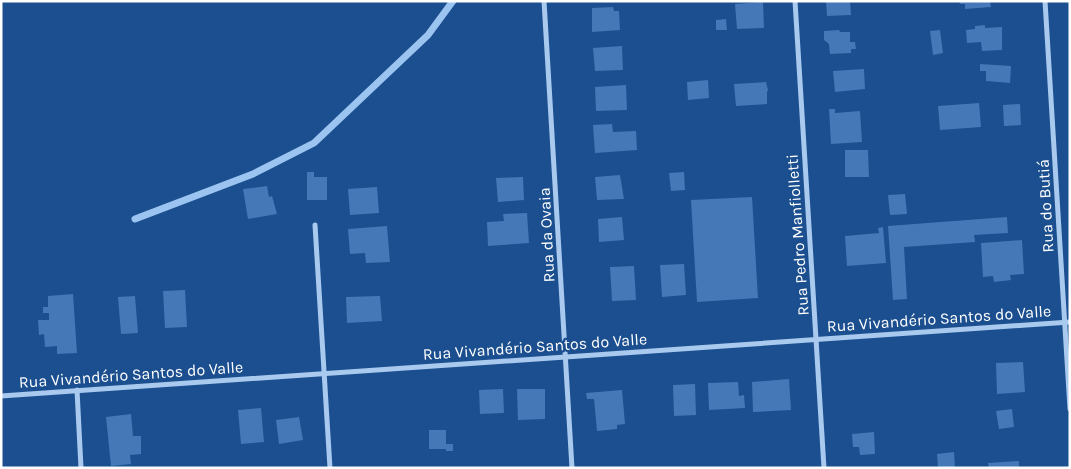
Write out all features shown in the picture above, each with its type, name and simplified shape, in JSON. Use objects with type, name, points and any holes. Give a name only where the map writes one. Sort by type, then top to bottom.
[{"type":"street","name":"Rua da Ovaia","points":[[544,1],[572,468]]},
{"type":"street","name":"Rua Pedro Manfiolletti","points":[[795,1],[824,468]]},
{"type":"street","name":"Rua do Butiá","points":[[1045,1],[1067,322],[1070,409]]},
{"type":"street","points":[[315,225],[330,468]]},
{"type":"street","name":"Rua Vivandério Santos do Valle","points":[[1,396],[1067,322]]},
{"type":"street","points":[[76,390],[81,468]]},
{"type":"building","points":[[826,1],[850,1],[851,15],[827,16]]},
{"type":"building","points":[[959,1],[990,1],[991,7],[965,9],[965,4],[960,4]]},
{"type":"building","points":[[763,2],[764,28],[737,29],[735,4]]},
{"type":"building","points":[[613,7],[614,11],[619,11],[620,30],[592,32],[592,8]]},
{"type":"building","points":[[726,19],[727,30],[716,30],[716,20]]},
{"type":"building","points":[[985,25],[985,28],[1002,27],[1002,50],[982,51],[981,42],[967,43],[966,30],[975,29],[975,26]]},
{"type":"building","points":[[839,30],[840,32],[850,32],[850,42],[855,42],[856,49],[851,49],[851,53],[830,54],[829,44],[824,40],[824,31]]},
{"type":"building","points":[[940,30],[943,53],[933,55],[930,31]]},
{"type":"building","points":[[622,46],[623,70],[595,71],[593,48]]},
{"type":"building","points":[[980,64],[1011,66],[1010,83],[986,81],[986,71],[980,71]]},
{"type":"building","points":[[864,69],[865,89],[835,92],[833,71]]},
{"type":"building","points":[[708,80],[709,98],[688,100],[687,82]]},
{"type":"building","points":[[766,82],[768,90],[767,104],[736,106],[734,84]]},
{"type":"building","points":[[626,85],[627,110],[596,111],[595,87]]},
{"type":"building","points":[[979,103],[981,127],[940,130],[938,106]]},
{"type":"building","points":[[1020,104],[1021,125],[1004,126],[1003,105]]},
{"type":"building","points":[[829,109],[835,109],[835,113],[860,111],[862,142],[831,144]]},
{"type":"building","points":[[612,124],[613,132],[636,131],[637,150],[595,153],[593,125]]},
{"type":"building","points":[[845,150],[868,150],[869,177],[845,177]]},
{"type":"building","points":[[307,172],[314,172],[314,177],[327,177],[327,200],[307,200]]},
{"type":"building","points":[[684,172],[685,190],[671,191],[669,173]]},
{"type":"building","points":[[620,175],[624,199],[597,200],[595,177]]},
{"type":"building","points":[[523,177],[524,200],[498,202],[496,178]]},
{"type":"building","points":[[267,186],[269,197],[272,196],[277,214],[248,219],[243,189]]},
{"type":"building","points":[[377,187],[379,213],[350,215],[348,189]]},
{"type":"building","points":[[905,194],[907,214],[890,215],[888,195]]},
{"type":"building","points":[[752,197],[758,298],[697,302],[691,200]]},
{"type":"building","points":[[527,213],[529,243],[488,246],[487,222],[504,221],[503,214]]},
{"type":"building","points":[[622,217],[624,240],[599,242],[598,219]]},
{"type":"building","points":[[1007,217],[1008,233],[974,235],[975,242],[904,247],[907,299],[893,300],[888,226]]},
{"type":"building","points":[[387,226],[390,262],[366,263],[365,253],[350,254],[348,229]]},
{"type":"building","points":[[883,227],[886,263],[847,266],[845,236],[879,233],[878,228]]},
{"type":"building","points":[[1022,240],[1024,274],[1010,275],[1011,280],[994,282],[993,276],[983,277],[981,243]]},
{"type":"building","points":[[684,264],[686,295],[662,297],[660,265]]},
{"type":"building","points":[[634,266],[636,300],[612,301],[610,267]]},
{"type":"building","points":[[185,290],[187,327],[165,328],[163,291]]},
{"type":"building","points":[[73,294],[77,353],[57,354],[57,346],[45,347],[44,334],[39,335],[38,320],[49,320],[49,313],[43,313],[43,307],[48,307],[48,296]]},
{"type":"building","points":[[135,296],[138,333],[121,334],[118,297]]},
{"type":"building","points":[[380,296],[382,321],[347,323],[346,297]]},
{"type":"building","points":[[1023,362],[1025,392],[997,394],[996,363]]},
{"type":"building","points":[[789,379],[791,410],[753,412],[752,382]]},
{"type":"building","points":[[738,382],[739,396],[744,395],[745,408],[709,410],[708,383]]},
{"type":"building","points":[[695,384],[696,415],[674,416],[673,385]]},
{"type":"building","points":[[503,389],[504,413],[480,414],[479,390]]},
{"type":"building","points":[[517,389],[545,389],[545,419],[518,420]]},
{"type":"building","points":[[622,390],[625,424],[617,425],[617,429],[597,431],[594,399],[587,399],[586,393]]},
{"type":"building","points":[[261,408],[264,442],[241,444],[238,410]]},
{"type":"building","points":[[1012,409],[1014,427],[999,429],[996,411]]},
{"type":"building","points":[[131,414],[133,436],[141,436],[141,454],[130,455],[131,464],[111,466],[106,417]]},
{"type":"building","points":[[299,417],[303,440],[279,444],[276,420]]},
{"type":"building","points":[[429,430],[446,430],[446,444],[453,444],[453,451],[429,449]]},
{"type":"building","points":[[874,432],[875,454],[860,455],[859,447],[853,447],[852,434]]},
{"type":"building","points":[[954,452],[955,468],[938,468],[937,454]]},
{"type":"building","points":[[1019,461],[1019,468],[989,468],[988,463]]},
{"type":"waterway","points":[[135,219],[253,174],[314,143],[428,35],[453,1]]}]
